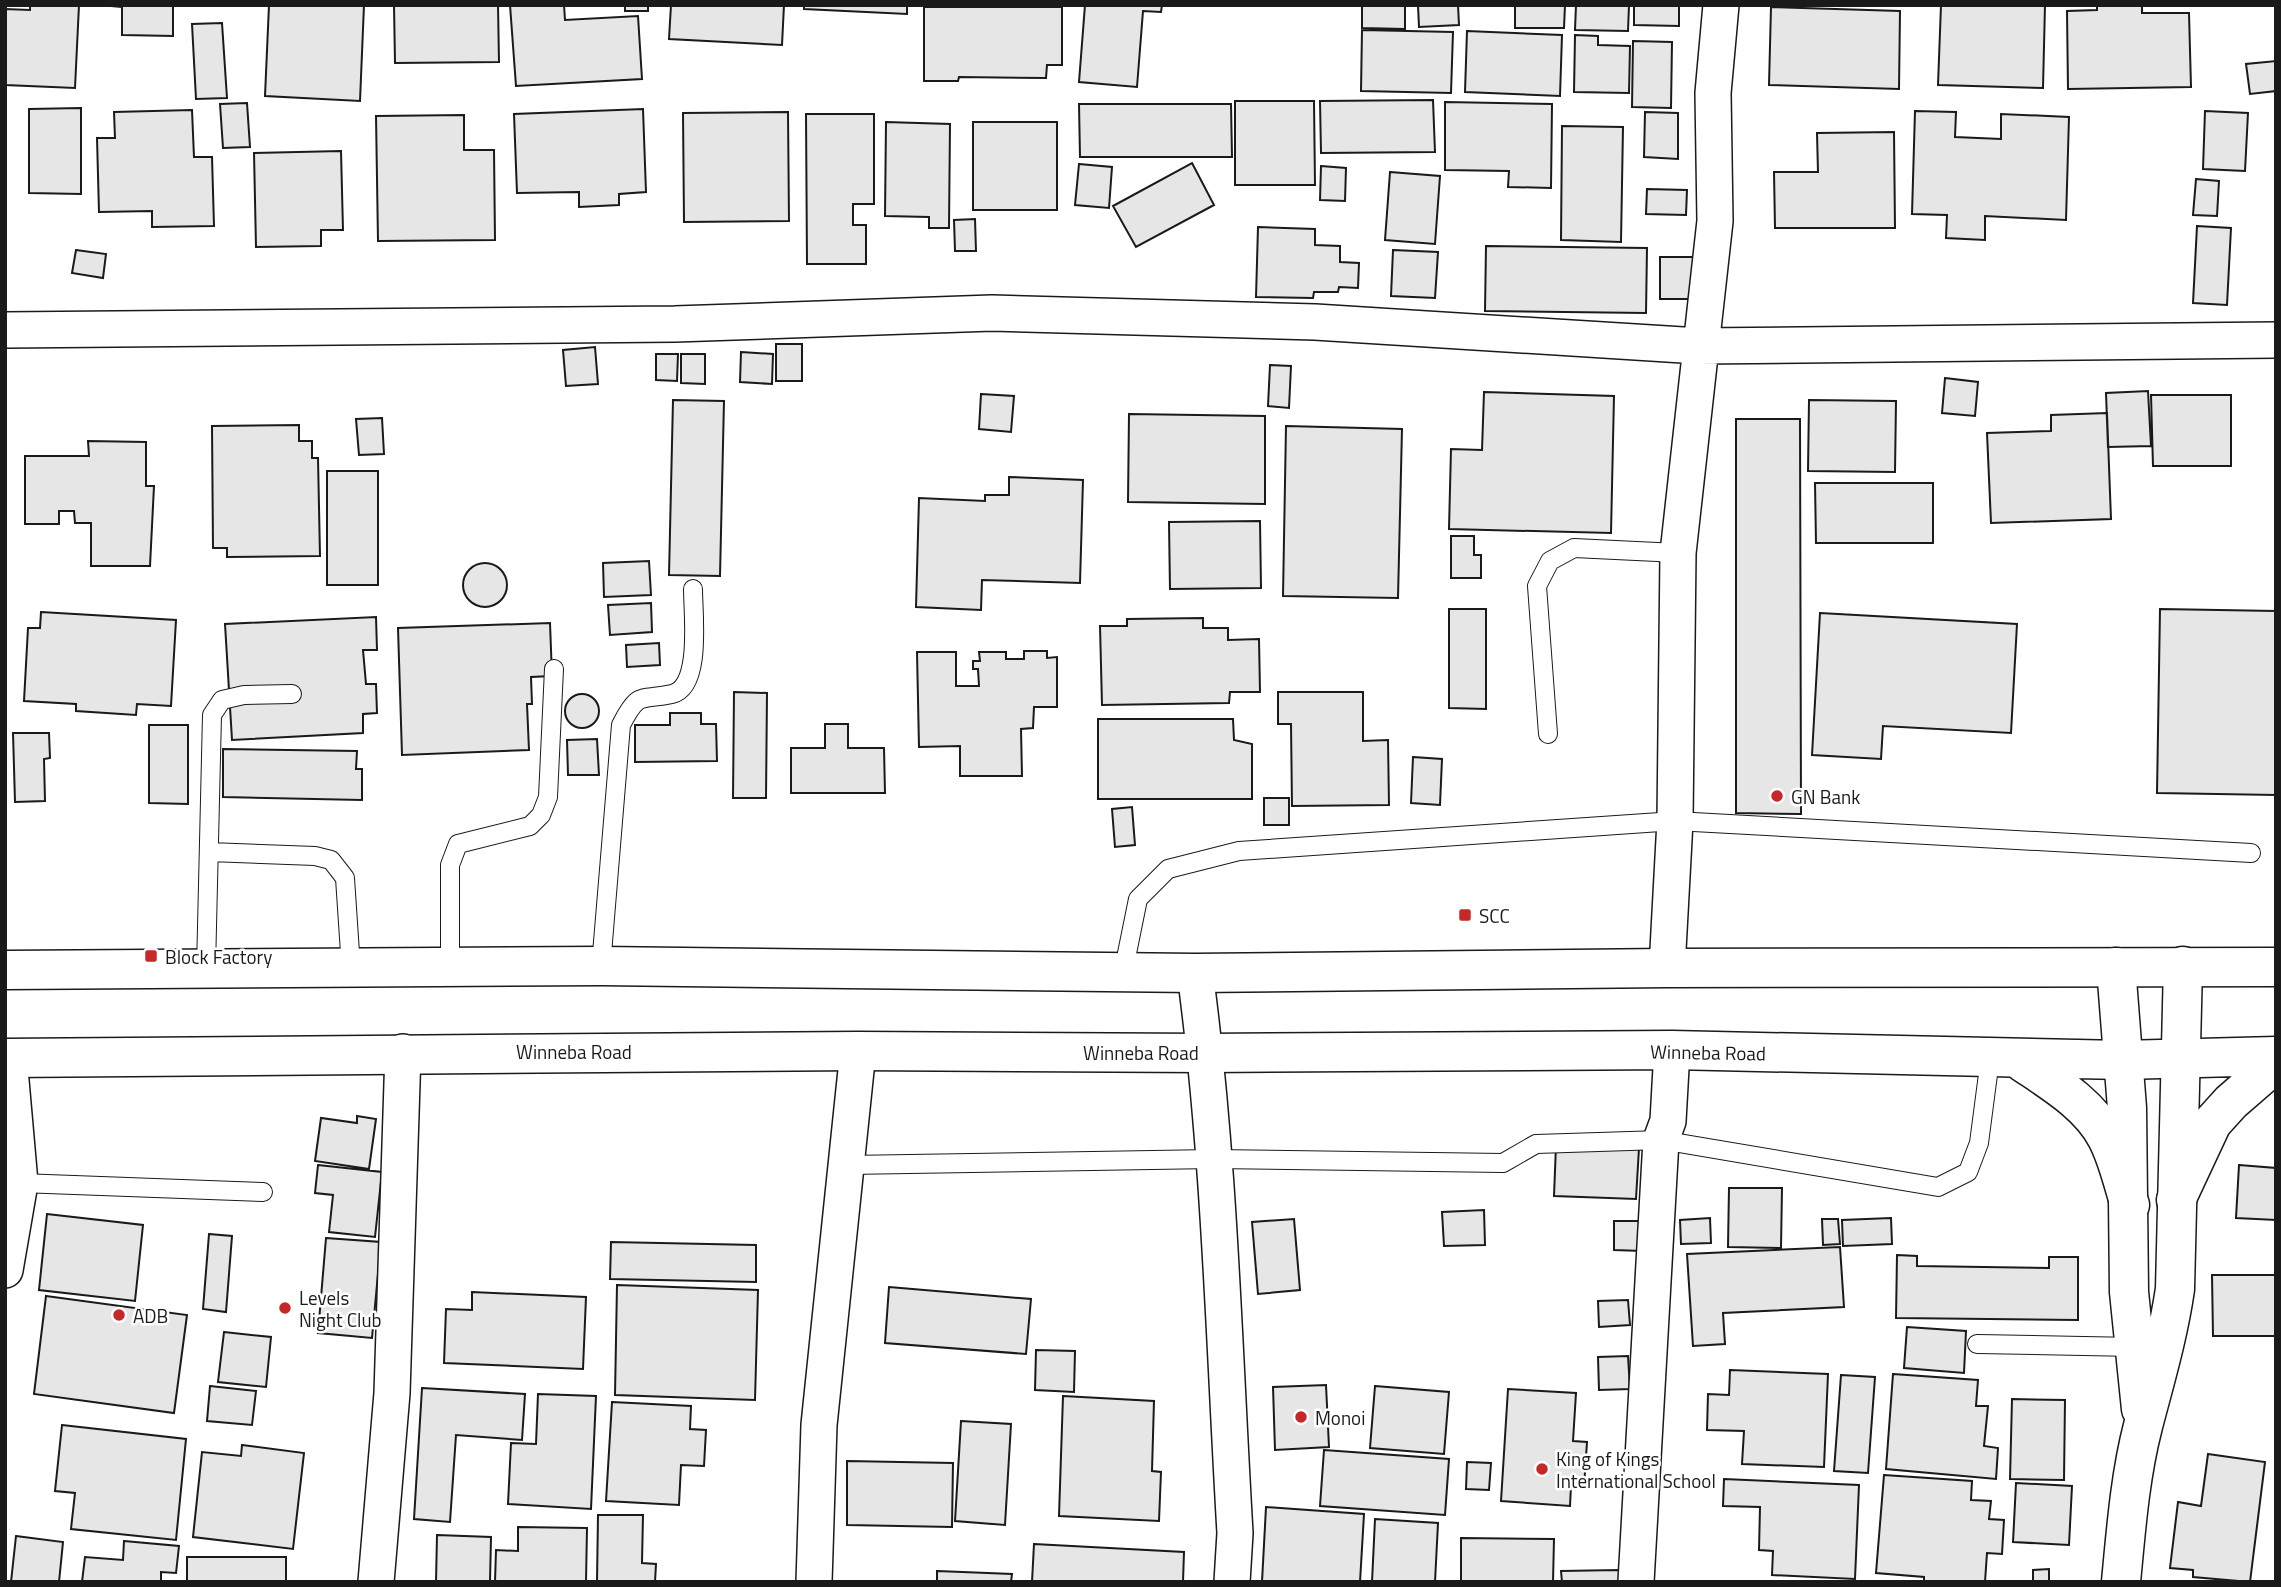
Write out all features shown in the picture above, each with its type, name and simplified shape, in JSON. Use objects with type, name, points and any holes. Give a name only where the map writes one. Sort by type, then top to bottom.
[{"type":"main road","points":[[5,970],[601,966],[1195,973],[1667,968],[2276,967]]},
{"type":"main road","points":[[2122,1582],[2142,1427],[2168,1338],[2175,1289],[2183,966]]},
{"type":"main road","points":[[2116,967],[2130,1205],[2129,1292],[2142,1427]]},
{"type":"main road","name":"Winneba Road","points":[[7,1058],[403,1052],[1206,1053],[1672,1050],[2004,1059],[2122,1060],[2276,1056]]},
{"type":"main road","points":[[2004,1059],[2065,1092],[2093,1118],[2107,1139],[2130,1205]]},
{"type":"main road","points":[[2176,1200],[2212,1123],[2231,1102],[2276,1063]]},
{"type":"street","points":[[1667,968],[1675,821],[1678,552],[1715,220],[1713,93],[1721,5]]},
{"type":"street","points":[[5,330],[675,324],[992,313],[1315,322],[1699,345],[2276,341]]},
{"type":"street","points":[[1195,973],[1206,1053],[1213,1159],[1235,1533],[1232,1582]]},
{"type":"street","points":[[1636,1582],[1661,1140],[1668,1121],[1672,1050]]},
{"type":"street","points":[[814,1582],[819,1426],[858,1051]]},
{"type":"street","points":[[376,1582],[392,1393],[403,1052]]},
{"type":"street","points":[[5,1270],[20,1183],[7,1058]]},
{"type":"lane","points":[[1548,734],[1537,586],[1550,561],[1574,548],[1678,552]]},
{"type":"lane","points":[[601,966],[621,725],[631,707],[647,695],[674,694],[687,682],[693,662],[693,589]]},
{"type":"lane","points":[[450,967],[450,865],[458,844],[530,827],[541,815],[548,797],[554,669]]},
{"type":"lane","points":[[206,969],[212,715],[222,700],[244,695],[292,694]]},
{"type":"lane","points":[[1123,973],[1138,899],[1168,869],[1239,851],[1675,821],[2251,853]]},
{"type":"lane","points":[[209,852],[315,856],[331,860],[345,878],[351,968]]},
{"type":"lane","points":[[848,1165],[1213,1159],[1503,1163],[1536,1144],[1661,1140],[1938,1186],[1968,1172],[2004,1059]]},
{"type":"lane","points":[[20,1183],[263,1192]]},
{"type":"lane","points":[[1977,1344],[2135,1347]]},
{"type":"building","points":[[30,5],[79,5],[75,88],[5,85],[5,9],[30,10]]},
{"type":"building","points":[[100,5],[173,5],[173,36],[122,35],[122,7]]},
{"type":"building","points":[[269,5],[364,5],[360,101],[265,96]]},
{"type":"building","points":[[394,5],[498,5],[499,62],[395,63]]},
{"type":"building","points":[[510,5],[564,5],[565,20],[638,16],[642,79],[516,86]]},
{"type":"building","points":[[625,5],[648,5],[648,11],[625,11]]},
{"type":"building","points":[[671,5],[784,5],[782,45],[669,39]]},
{"type":"building","points":[[804,5],[907,5],[907,14],[804,9]]},
{"type":"building","points":[[1085,5],[1162,5],[1161,12],[1143,11],[1137,87],[1079,82]]},
{"type":"building","points":[[1362,5],[1405,5],[1405,29],[1362,28]]},
{"type":"building","points":[[1418,5],[1458,5],[1459,25],[1419,27]]},
{"type":"building","points":[[1515,5],[1565,5],[1564,28],[1515,28]]},
{"type":"building","points":[[1576,5],[1629,5],[1628,31],[1575,30]]},
{"type":"building","points":[[1634,5],[1679,5],[1679,26],[1634,25]]},
{"type":"building","points":[[1941,5],[2045,5],[2043,88],[1938,85]]},
{"type":"building","points":[[2097,5],[2142,5],[2142,13],[2189,13],[2191,87],[2068,89],[2067,11],[2097,10]]},
{"type":"building","points":[[924,7],[1062,7],[1062,65],[1047,65],[1046,78],[959,77],[958,81],[924,81]]},
{"type":"building","points":[[1771,7],[1900,11],[1899,89],[1769,85]]},
{"type":"building","points":[[222,23],[227,98],[196,99],[192,24]]},
{"type":"building","points":[[1362,30],[1453,32],[1451,93],[1361,91]]},
{"type":"building","points":[[1467,31],[1562,35],[1560,96],[1465,92]]},
{"type":"building","points":[[1575,35],[1598,36],[1598,45],[1630,46],[1629,93],[1574,92]]},
{"type":"building","points":[[1633,41],[1672,42],[1671,108],[1632,107]]},
{"type":"building","points":[[2276,61],[2276,91],[2250,94],[2246,64]]},
{"type":"building","points":[[1433,100],[1435,152],[1321,153],[1320,101]]},
{"type":"building","points":[[1235,101],[1314,101],[1315,185],[1235,185]]},
{"type":"building","points":[[1445,102],[1552,104],[1551,188],[1508,187],[1509,171],[1445,170]]},
{"type":"building","points":[[247,103],[250,147],[223,148],[220,104]]},
{"type":"building","points":[[1079,104],[1231,104],[1232,157],[1080,157]]},
{"type":"building","points":[[81,108],[81,194],[29,193],[29,109]]},
{"type":"building","points":[[643,109],[646,192],[619,194],[619,205],[579,207],[579,192],[517,193],[514,114]]},
{"type":"building","points":[[192,110],[194,157],[212,157],[214,226],[152,227],[152,211],[99,212],[97,138],[115,138],[114,112]]},
{"type":"building","points":[[1915,111],[1956,112],[1955,137],[2001,139],[2001,114],[2069,117],[2066,220],[1985,216],[1985,240],[1946,238],[1947,215],[1912,214]]},
{"type":"building","points":[[2205,111],[2248,113],[2245,171],[2203,169]]},
{"type":"building","points":[[788,112],[789,221],[684,222],[683,113]]},
{"type":"building","points":[[1645,112],[1678,113],[1678,159],[1644,157]]},
{"type":"building","points":[[806,114],[874,114],[874,204],[853,204],[853,225],[866,225],[866,264],[807,264]]},
{"type":"building","points":[[464,115],[464,150],[494,150],[495,240],[378,241],[376,116]]},
{"type":"building","points":[[886,122],[950,124],[949,228],[929,228],[929,217],[885,216]]},
{"type":"building","points":[[973,122],[1057,122],[1057,210],[973,210]]},
{"type":"building","points":[[1562,126],[1623,127],[1621,242],[1561,240]]},
{"type":"building","points":[[1894,132],[1895,228],[1775,228],[1774,172],[1818,172],[1817,133]]},
{"type":"building","points":[[341,151],[343,230],[321,230],[321,246],[256,247],[254,153]]},
{"type":"building","points":[[1192,163],[1214,205],[1136,247],[1113,206]]},
{"type":"building","points":[[1079,164],[1112,167],[1109,208],[1075,205]]},
{"type":"building","points":[[1321,166],[1346,168],[1345,201],[1320,200]]},
{"type":"building","points":[[1390,172],[1440,176],[1435,244],[1385,240]]},
{"type":"building","points":[[2196,179],[2219,181],[2217,216],[2193,215]]},
{"type":"building","points":[[1647,189],[1687,190],[1686,215],[1646,214]]},
{"type":"building","points":[[975,219],[976,251],[955,251],[954,220]]},
{"type":"building","points":[[2197,226],[2231,228],[2227,305],[2193,303]]},
{"type":"building","points":[[1258,227],[1315,229],[1315,245],[1340,246],[1340,262],[1359,263],[1358,288],[1339,287],[1338,292],[1314,292],[1313,298],[1256,297]]},
{"type":"building","points":[[1486,246],[1647,248],[1646,313],[1485,311]]},
{"type":"building","points":[[76,250],[106,254],[103,278],[72,273]]},
{"type":"building","points":[[1393,250],[1438,252],[1435,298],[1391,296]]},
{"type":"building","points":[[1660,257],[1694,257],[1694,299],[1660,299]]},
{"type":"building","points":[[776,344],[802,344],[802,381],[776,381]]},
{"type":"building","points":[[595,347],[598,384],[566,386],[563,350]]},
{"type":"building","points":[[741,352],[773,354],[772,384],[740,382]]},
{"type":"building","points":[[656,354],[678,354],[677,381],[656,380]]},
{"type":"building","points":[[681,354],[705,354],[705,384],[681,383]]},
{"type":"building","points":[[1270,365],[1291,366],[1289,408],[1268,406]]},
{"type":"building","points":[[1945,378],[1978,382],[1975,416],[1942,413]]},
{"type":"building","points":[[2148,391],[2151,446],[2108,447],[2106,393]]},
{"type":"building","points":[[1484,392],[1614,396],[1611,533],[1449,529],[1451,449],[1482,450]]},
{"type":"building","points":[[981,394],[1014,396],[1011,432],[979,429]]},
{"type":"building","points":[[2151,395],[2231,395],[2231,466],[2153,466]]},
{"type":"building","points":[[673,400],[724,401],[720,576],[669,575]]},
{"type":"building","points":[[1809,400],[1896,401],[1895,472],[1808,471]]},
{"type":"building","points":[[2107,413],[2111,519],[1991,523],[1987,433],[2051,431],[2051,415]]},
{"type":"building","points":[[1129,414],[1265,416],[1265,504],[1128,502]]},
{"type":"building","points":[[382,418],[384,454],[359,455],[356,419]]},
{"type":"building","points":[[1736,419],[1800,419],[1801,814],[1736,813]]},
{"type":"building","points":[[299,425],[299,441],[312,441],[312,458],[318,458],[320,556],[227,557],[227,548],[213,548],[212,426]]},
{"type":"building","points":[[1286,426],[1402,429],[1398,598],[1283,596]]},
{"type":"building","points":[[88,441],[146,442],[146,486],[154,486],[150,566],[91,566],[91,523],[75,523],[74,511],[59,511],[59,524],[25,524],[25,456],[89,456]]},
{"type":"building","points":[[327,471],[378,471],[378,585],[327,585]]},
{"type":"building","points":[[1009,477],[1083,480],[1080,583],[982,580],[981,610],[916,607],[919,498],[985,501],[985,495],[1009,495]]},
{"type":"building","points":[[1815,483],[1933,483],[1933,543],[1816,543]]},
{"type":"building","points":[[1260,521],[1261,588],[1170,589],[1169,522]]},
{"type":"building","points":[[1451,536],[1474,536],[1474,555],[1481,555],[1481,578],[1451,578]]},
{"type":"building","points":[[649,561],[651,595],[604,597],[603,563]]},
{"type":"building","points":[[485,563],[501,569],[507,585],[501,601],[485,607],[469,601],[463,585],[469,569]]},
{"type":"building","points":[[651,603],[652,632],[610,635],[608,605]]},
{"type":"building","points":[[1449,609],[1486,609],[1486,709],[1449,708]]},
{"type":"building","points":[[2160,609],[2276,611],[2276,795],[2157,793]]},
{"type":"building","points":[[41,612],[176,620],[171,706],[137,704],[136,715],[76,711],[76,704],[24,701],[28,628],[40,628]]},
{"type":"building","points":[[1820,613],[2017,624],[2011,733],[1883,726],[1881,759],[1812,755]]},
{"type":"building","points":[[376,617],[377,650],[363,650],[366,684],[376,684],[377,713],[363,714],[363,733],[232,740],[225,624]]},
{"type":"building","points":[[1203,618],[1203,628],[1228,628],[1228,640],[1259,639],[1260,692],[1230,692],[1229,703],[1102,705],[1100,626],[1127,626],[1127,619]]},
{"type":"building","points":[[550,623],[552,676],[531,677],[532,704],[527,704],[529,750],[402,755],[398,628]]},
{"type":"building","points":[[659,643],[660,665],[627,667],[626,645]]},
{"type":"building","points":[[1024,651],[1047,651],[1047,658],[1057,657],[1057,707],[1034,707],[1033,728],[1021,729],[1022,776],[960,776],[960,746],[919,747],[917,652],[956,652],[956,686],[979,686],[978,669],[973,669],[973,661],[980,661],[979,652],[1006,652],[1006,659],[1024,659]]},
{"type":"building","points":[[734,692],[767,693],[766,798],[733,798]]},
{"type":"building","points":[[1278,692],[1363,692],[1363,741],[1388,740],[1389,805],[1292,806],[1291,724],[1278,724]]},
{"type":"building","points":[[582,694],[594,699],[599,711],[594,723],[582,728],[570,723],[565,711],[570,699]]},
{"type":"building","points":[[670,713],[701,713],[701,724],[716,724],[717,761],[635,762],[635,725],[670,725]]},
{"type":"building","points":[[1098,719],[1233,719],[1234,740],[1252,744],[1252,799],[1098,799]]},
{"type":"building","points":[[825,724],[848,724],[848,748],[884,748],[885,793],[791,793],[791,748],[825,748]]},
{"type":"building","points":[[149,725],[188,725],[188,804],[149,803]]},
{"type":"building","points":[[13,733],[49,733],[50,758],[44,759],[45,801],[15,802]]},
{"type":"building","points":[[597,739],[599,775],[568,775],[567,740]]},
{"type":"building","points":[[223,749],[357,751],[356,769],[362,769],[362,800],[223,797]]},
{"type":"building","points":[[1413,757],[1442,759],[1440,805],[1411,803]]},
{"type":"building","points":[[1264,798],[1289,798],[1289,825],[1264,825]]},
{"type":"building","points":[[1132,807],[1135,845],[1115,847],[1112,809]]},
{"type":"building","points":[[357,1116],[376,1119],[369,1169],[315,1161],[321,1118],[357,1123]]},
{"type":"building","points":[[1556,1145],[1639,1148],[1636,1199],[1554,1196]]},
{"type":"building","points":[[318,1165],[382,1172],[375,1237],[329,1232],[333,1195],[315,1193]]},
{"type":"building","points":[[2239,1165],[2276,1168],[2276,1220],[2236,1218]]},
{"type":"building","points":[[1729,1188],[1782,1188],[1781,1248],[1728,1247]]},
{"type":"building","points":[[1484,1210],[1485,1245],[1444,1246],[1442,1212]]},
{"type":"building","points":[[47,1214],[143,1225],[135,1301],[39,1290]]},
{"type":"building","points":[[1710,1218],[1711,1243],[1681,1244],[1680,1220]]},
{"type":"building","points":[[1891,1218],[1892,1244],[1843,1246],[1842,1220]]},
{"type":"building","points":[[1294,1219],[1300,1290],[1258,1294],[1252,1222]]},
{"type":"building","points":[[1822,1219],[1838,1219],[1840,1244],[1823,1245]]},
{"type":"building","points":[[1614,1221],[1641,1221],[1642,1251],[1614,1250]]},
{"type":"building","points":[[209,1234],[232,1236],[226,1312],[203,1309]]},
{"type":"building","points":[[326,1238],[381,1242],[372,1338],[318,1333]]},
{"type":"building","points":[[611,1242],[756,1245],[756,1282],[610,1279]]},
{"type":"building","points":[[1840,1247],[1844,1307],[1723,1313],[1725,1344],[1693,1346],[1687,1254]]},
{"type":"building","points":[[1897,1255],[1917,1256],[1917,1266],[2049,1268],[2049,1257],[2078,1257],[2078,1320],[1896,1318]]},
{"type":"building","points":[[2212,1275],[2276,1275],[2276,1336],[2213,1336]]},
{"type":"building","points":[[617,1285],[758,1290],[755,1400],[615,1395]]},
{"type":"building","points":[[889,1287],[1031,1299],[1026,1354],[885,1343]]},
{"type":"building","points":[[472,1292],[586,1297],[583,1369],[444,1363],[446,1309],[472,1310]]},
{"type":"building","points":[[46,1296],[187,1315],[174,1413],[34,1394]]},
{"type":"building","points":[[1628,1300],[1630,1325],[1599,1327],[1598,1301]]},
{"type":"building","points":[[1907,1327],[1966,1331],[1964,1373],[1904,1368]]},
{"type":"building","points":[[224,1332],[271,1337],[266,1387],[218,1382]]},
{"type":"building","points":[[1036,1350],[1075,1351],[1074,1392],[1035,1390]]},
{"type":"building","points":[[1628,1356],[1630,1389],[1599,1390],[1598,1357]]},
{"type":"building","points":[[1730,1370],[1828,1374],[1824,1467],[1742,1464],[1744,1431],[1707,1430],[1708,1394],[1729,1395]]},
{"type":"building","points":[[1893,1374],[1978,1380],[1976,1406],[1988,1406],[1984,1446],[1998,1448],[1996,1479],[1886,1469]]},
{"type":"building","points":[[1841,1375],[1875,1377],[1868,1473],[1834,1471]]},
{"type":"building","name":"Monoi","points":[[1326,1385],[1329,1447],[1275,1450],[1273,1387]]},
{"type":"building","points":[[210,1386],[256,1391],[252,1425],[207,1421]]},
{"type":"building","points":[[1375,1386],[1449,1392],[1444,1454],[1370,1448]]},
{"type":"building","points":[[422,1388],[525,1394],[522,1440],[456,1435],[450,1522],[414,1519]]},
{"type":"building","points":[[1508,1389],[1576,1393],[1573,1441],[1587,1442],[1584,1487],[1571,1486],[1570,1506],[1501,1501]]},
{"type":"building","points":[[538,1394],[596,1396],[591,1509],[508,1504],[511,1443],[536,1444]]},
{"type":"building","points":[[1063,1396],[1154,1401],[1152,1471],[1161,1472],[1159,1521],[1059,1516]]},
{"type":"building","points":[[2012,1399],[2065,1400],[2064,1480],[2010,1479]]},
{"type":"building","points":[[612,1402],[691,1406],[690,1429],[706,1430],[704,1466],[681,1465],[679,1505],[606,1501]]},
{"type":"building","points":[[961,1421],[1011,1424],[1005,1525],[955,1521]]},
{"type":"building","points":[[62,1425],[186,1439],[176,1540],[71,1529],[75,1493],[55,1491]]},
{"type":"building","points":[[242,1445],[304,1453],[293,1549],[193,1537],[202,1452],[241,1456]]},
{"type":"building","points":[[1324,1450],[1449,1459],[1445,1515],[1320,1506]]},
{"type":"building","points":[[2208,1454],[2265,1462],[2250,1582],[2193,1577],[2193,1570],[2170,1568],[2178,1502],[2201,1506]]},
{"type":"building","points":[[847,1461],[953,1463],[952,1527],[847,1525]]},
{"type":"building","points":[[1467,1462],[1491,1463],[1489,1490],[1466,1489]]},
{"type":"building","points":[[1884,1475],[1972,1481],[1971,1500],[1991,1501],[1989,1519],[2004,1520],[2002,1554],[1987,1553],[1985,1582],[1924,1582],[1924,1577],[1876,1573]]},
{"type":"building","points":[[1724,1479],[1859,1485],[1855,1579],[1772,1575],[1773,1551],[1759,1550],[1760,1507],[1723,1506]]},
{"type":"building","points":[[2016,1483],[2072,1486],[2069,1545],[2013,1542]]},
{"type":"building","points":[[1266,1507],[1364,1514],[1360,1582],[1262,1582]]},
{"type":"building","points":[[598,1515],[643,1515],[642,1563],[656,1564],[655,1582],[597,1582]]},
{"type":"building","points":[[1375,1519],[1438,1523],[1435,1582],[1372,1582]]},
{"type":"building","points":[[518,1527],[587,1528],[586,1582],[495,1582],[496,1550],[518,1551]]},
{"type":"building","points":[[437,1535],[491,1537],[490,1582],[436,1582]]},
{"type":"building","points":[[16,1536],[63,1542],[59,1582],[11,1582]]},
{"type":"building","points":[[1461,1538],[1554,1539],[1553,1582],[1461,1582]]},
{"type":"building","points":[[124,1541],[179,1546],[176,1573],[161,1572],[161,1582],[82,1582],[85,1557],[123,1560]]},
{"type":"building","points":[[1034,1544],[1184,1552],[1183,1582],[1032,1582]]},
{"type":"building","points":[[187,1557],[286,1557],[286,1582],[187,1582]]},
{"type":"building","points":[[2049,1569],[2049,1582],[2033,1582],[2033,1570]]},
{"type":"building","points":[[1619,1570],[1619,1582],[1562,1582],[1561,1571]]},
{"type":"building","points":[[937,1571],[1012,1574],[1011,1582],[937,1582]]},
{"type":"place","name":"GN Bank","points":[[1777,796]]},
{"type":"place","name":"SCC","points":[[1465,915]]},
{"type":"place","name":"Block Factory","points":[[151,956]]},
{"type":"place","name":"Levels Night Club","points":[[285,1308]]},
{"type":"place","name":"ADB","points":[[119,1315]]},
{"type":"place","name":"Monoi","points":[[1301,1417]]},
{"type":"place","name":"King of Kings International School","points":[[1542,1469]]}]
